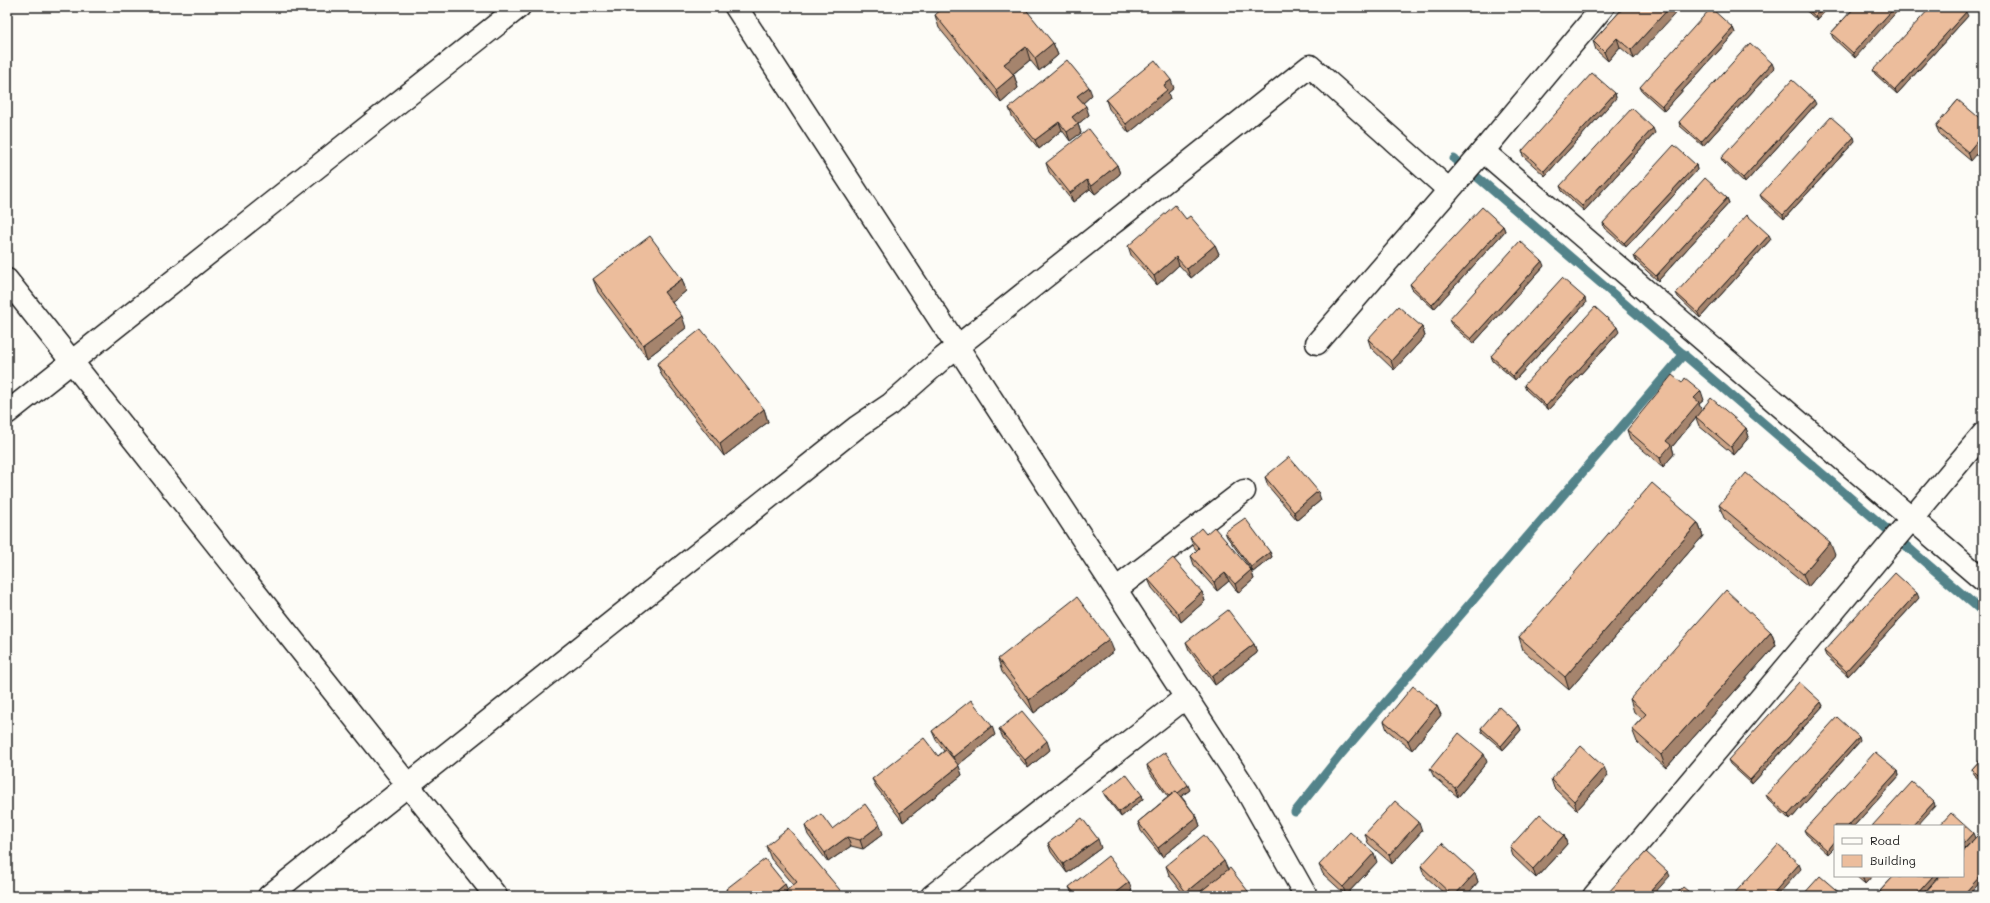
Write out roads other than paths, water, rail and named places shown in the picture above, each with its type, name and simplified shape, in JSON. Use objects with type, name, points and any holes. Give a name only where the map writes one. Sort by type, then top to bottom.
[{"type":"street","points":[[7,413],[519,7]]},
{"type":"street","points":[[736,7],[1247,791],[1306,896]]},
{"type":"street","points":[[1317,343],[1451,188],[1603,7]]},
{"type":"street","points":[[269,896],[857,427],[891,404],[958,347],[1310,66],[1451,188]]},
{"type":"street","points":[[1477,157],[1912,518],[1983,580]]},
{"type":"street","points":[[7,280],[496,896]]},
{"type":"street","points":[[1594,896],[1983,434]]},
{"type":"street","points":[[1116,590],[1244,491]]},
{"type":"street","points":[[932,896],[1186,697]]},
{"type":"waterway","points":[[1454,159],[1482,181],[1983,612]]},
{"type":"waterway","points":[[1295,812],[1342,753],[1684,354]]}]
